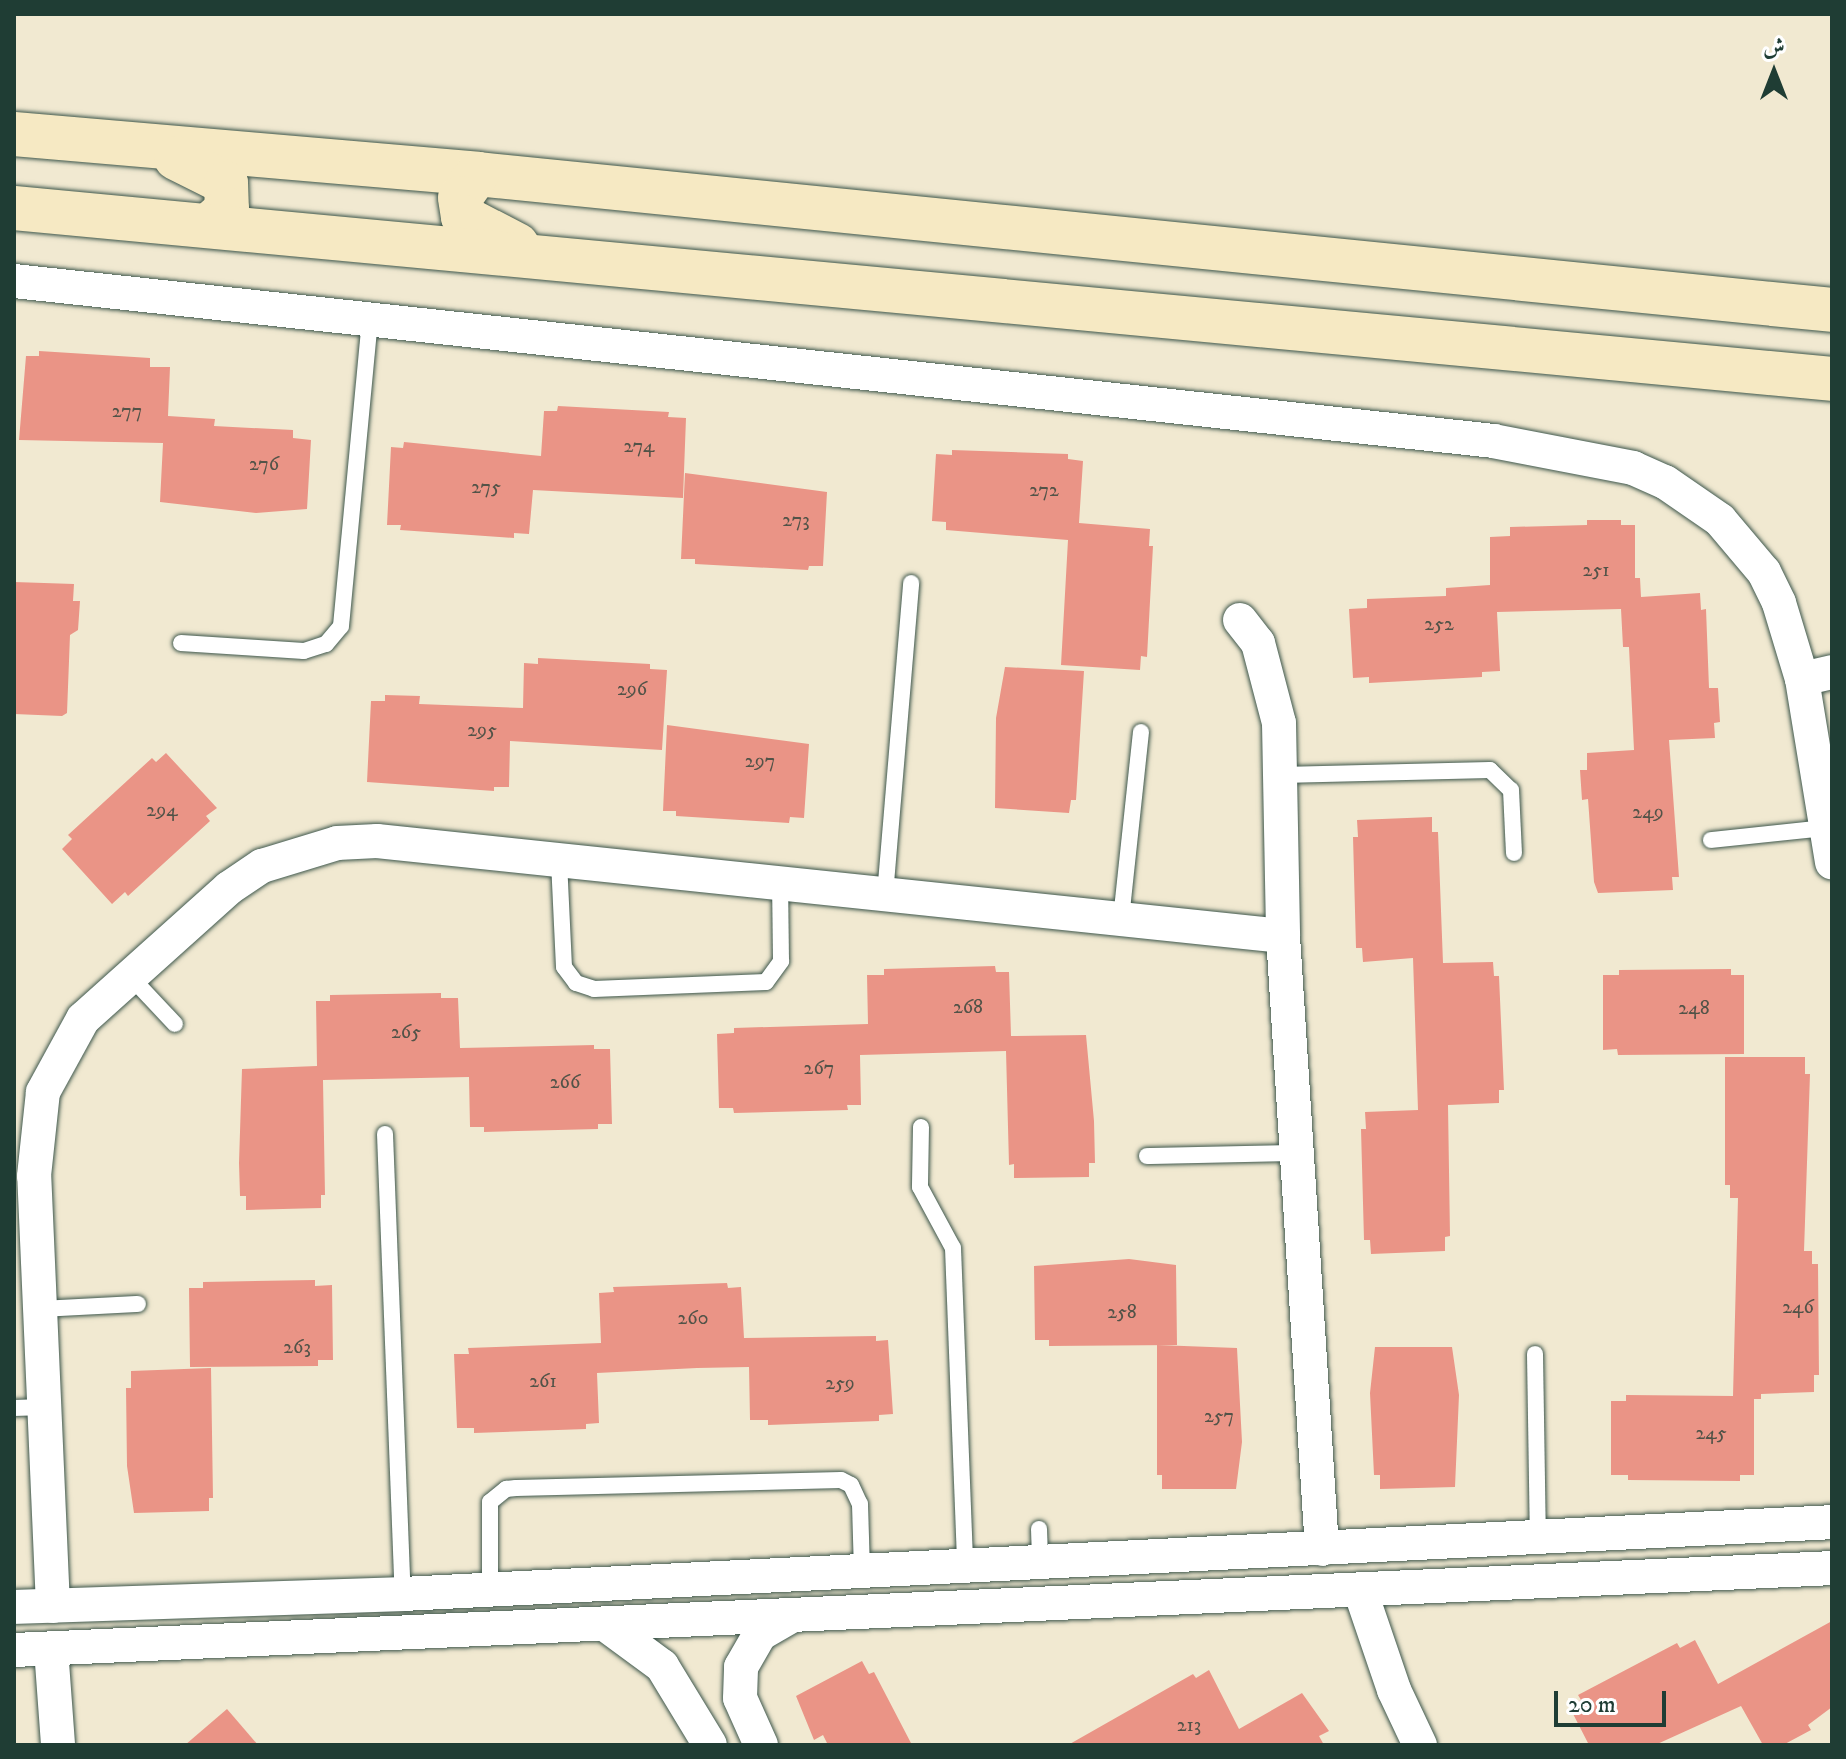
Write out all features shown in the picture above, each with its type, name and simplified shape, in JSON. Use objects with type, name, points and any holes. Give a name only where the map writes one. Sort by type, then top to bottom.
[{"type":"street","points":[[14,134],[158,151],[477,174],[1832,310]]},
{"type":"street","points":[[158,151],[226,183],[227,209],[208,226]]},
{"type":"street","points":[[477,174],[460,198],[463,217],[540,255]]},
{"type":"street","points":[[14,208],[540,255],[1832,379]]},
{"type":"street","points":[[14,281],[1493,441],[1600,459],[1665,482],[1720,520],[1744,545],[1779,603],[1817,676],[1826,828],[1832,863]]},
{"type":"street","points":[[1240,620],[1253,631],[1268,669],[1279,723],[1283,936],[1322,1549]]},
{"type":"street","points":[[53,1606],[29,1408],[39,1309],[33,1148],[43,1092],[75,1030],[129,975],[229,888],[262,866],[299,851],[377,841],[1283,936]]},
{"type":"street","points":[[14,1607],[490,1590],[1832,1522]]},
{"type":"street","points":[[1748,1528],[1748,1574]]},
{"type":"street","points":[[14,1650],[1832,1568]]},
{"type":"street","points":[[1360,1590],[1394,1690],[1420,1745]]},
{"type":"street","points":[[761,1745],[740,1698],[741,1667],[760,1634],[793,1615]]},
{"type":"street","points":[[605,1624],[662,1666],[710,1745]]},
{"type":"street","points":[[51,1649],[58,1745]]},
{"type":"lane","points":[[181,643],[304,651],[336,636],[345,614],[370,320]]},
{"type":"lane","points":[[885,895],[911,583]]},
{"type":"lane","points":[[1121,919],[1141,732]]},
{"type":"lane","points":[[1281,775],[1490,770],[1511,790],[1514,853]]},
{"type":"lane","points":[[1711,840],[1826,828]]},
{"type":"lane","points":[[559,861],[564,967],[576,983],[594,989],[766,982],[781,961],[780,883]]},
{"type":"lane","points":[[129,975],[175,1024]]},
{"type":"lane","points":[[921,1127],[920,1187],[953,1248],[965,1567]]},
{"type":"lane","points":[[385,1134],[403,1594]]},
{"type":"lane","points":[[1147,1156],[1296,1153]]},
{"type":"lane","points":[[39,1309],[138,1304]]},
{"type":"lane","points":[[1535,1354],[1538,1539]]},
{"type":"lane","points":[[490,1590],[490,1502],[506,1489],[516,1488],[841,1480],[851,1485],[860,1504],[862,1572]]},
{"type":"lane","points":[[1039,1529],[1040,1563]]},
{"type":"building","points":[[39,351],[150,358],[150,367],[170,367],[168,416],[215,419],[214,426],[293,430],[293,438],[311,440],[307,509],[256,513],[160,502],[163,443],[19,440],[26,356],[39,356]]},
{"type":"building","points":[[558,406],[669,412],[668,417],[686,418],[683,498],[533,490],[529,534],[514,533],[514,538],[400,530],[401,525],[387,525],[391,447],[403,448],[404,442],[541,456],[544,411],[557,411]]},
{"type":"building","points":[[952,450],[1068,454],[1068,459],[1083,461],[1079,523],[1150,529],[1149,546],[1153,546],[1147,657],[1141,656],[1140,670],[1061,665],[1068,540],[946,530],[946,522],[932,521],[936,454],[952,455]]},
{"type":"building","points":[[685,473],[827,492],[823,566],[809,566],[808,570],[695,564],[695,559],[681,559]]},
{"type":"building","points":[[1587,520],[1621,520],[1621,525],[1635,525],[1635,578],[1640,578],[1641,597],[1700,593],[1701,610],[1706,609],[1709,688],[1718,688],[1720,722],[1714,723],[1715,738],[1669,740],[1679,877],[1672,877],[1673,890],[1598,893],[1594,882],[1588,799],[1582,800],[1580,770],[1587,770],[1587,753],[1634,750],[1629,647],[1623,647],[1621,609],[1497,612],[1500,671],[1482,672],[1482,677],[1369,683],[1369,677],[1353,678],[1349,609],[1367,608],[1367,599],[1446,596],[1446,588],[1490,585],[1490,537],[1510,536],[1510,527],[1587,525]]},
{"type":"building","points":[[14,582],[74,584],[73,601],[80,601],[78,630],[70,635],[67,713],[62,716],[14,714]]},
{"type":"building","points":[[538,658],[650,664],[650,669],[667,670],[662,750],[510,741],[509,787],[494,787],[494,791],[367,782],[371,701],[385,701],[385,695],[420,696],[419,704],[523,708],[524,663],[538,664]]},
{"type":"building","points":[[1005,667],[1084,671],[1076,800],[1071,800],[1069,813],[995,808],[996,718]]},
{"type":"building","points":[[667,725],[809,744],[804,818],[790,817],[789,823],[676,816],[676,811],[663,811]]},
{"type":"building","points":[[166,753],[217,808],[206,816],[210,821],[128,896],[125,892],[112,904],[62,849],[72,839],[68,835],[152,758],[156,762]]},
{"type":"building","points":[[1432,817],[1432,832],[1438,832],[1443,963],[1493,962],[1494,976],[1499,976],[1504,1090],[1499,1090],[1499,1103],[1448,1105],[1450,1236],[1445,1237],[1445,1251],[1371,1254],[1370,1240],[1364,1240],[1361,1129],[1366,1129],[1365,1112],[1418,1110],[1413,958],[1363,962],[1362,948],[1356,948],[1353,837],[1358,837],[1357,820]]},
{"type":"building","points":[[995,966],[996,972],[1009,972],[1011,1036],[1086,1035],[1095,1163],[1089,1163],[1089,1177],[1014,1178],[1014,1164],[1009,1165],[1006,1051],[860,1055],[861,1105],[847,1105],[848,1110],[734,1113],[733,1108],[719,1108],[717,1034],[734,1033],[734,1028],[868,1024],[867,975],[884,975],[884,969]]},
{"type":"building","points":[[1731,969],[1731,975],[1744,975],[1744,1054],[1618,1055],[1617,1049],[1603,1050],[1603,975],[1619,975],[1619,970]]},
{"type":"building","points":[[441,993],[441,998],[458,998],[460,1048],[594,1045],[594,1049],[610,1049],[612,1124],[598,1124],[598,1129],[484,1132],[484,1127],[470,1127],[469,1077],[323,1080],[325,1195],[321,1195],[321,1208],[246,1210],[246,1196],[240,1196],[239,1163],[242,1069],[317,1066],[316,1001],[330,1001],[330,995]]},
{"type":"building","points":[[1725,1057],[1805,1057],[1805,1074],[1810,1074],[1804,1251],[1812,1251],[1812,1264],[1818,1264],[1819,1375],[1814,1375],[1814,1392],[1761,1394],[1761,1399],[1754,1399],[1754,1475],[1740,1475],[1740,1481],[1628,1480],[1628,1475],[1611,1475],[1611,1401],[1626,1401],[1626,1395],[1733,1396],[1738,1198],[1730,1198],[1730,1185],[1725,1185]]},
{"type":"building","points":[[1129,1259],[1176,1265],[1177,1345],[1049,1346],[1049,1340],[1035,1340],[1034,1266]]},
{"type":"building","points":[[315,1280],[315,1286],[332,1285],[333,1360],[318,1360],[318,1366],[190,1367],[189,1288],[203,1288],[203,1282]]},
{"type":"building","points":[[727,1283],[728,1288],[741,1287],[744,1338],[876,1336],[876,1341],[888,1340],[893,1414],[879,1415],[879,1421],[768,1425],[768,1420],[750,1420],[749,1367],[697,1368],[597,1373],[599,1423],[586,1424],[586,1429],[474,1433],[474,1428],[457,1428],[454,1354],[469,1354],[468,1348],[601,1343],[599,1293],[614,1292],[613,1287]]},
{"type":"building","points":[[1157,1345],[1237,1348],[1242,1442],[1236,1489],[1162,1489],[1162,1475],[1157,1475]]},
{"type":"building","points":[[1375,1347],[1452,1347],[1459,1395],[1455,1487],[1380,1489],[1380,1475],[1374,1475],[1370,1393]]},
{"type":"building","points":[[211,1368],[213,1498],[209,1498],[209,1511],[134,1513],[127,1466],[126,1388],[131,1388],[131,1371]]},
{"type":"building","points":[[1832,1621],[1832,1707],[1808,1725],[1811,1730],[1783,1745],[1763,1745],[1741,1706],[1655,1745],[1589,1745],[1569,1706],[1581,1700],[1578,1695],[1677,1643],[1680,1648],[1695,1640],[1718,1684]]},
{"type":"building","points":[[862,1661],[869,1674],[874,1672],[912,1745],[828,1745],[823,1735],[814,1740],[796,1696]]},
{"type":"building","points":[[1209,1670],[1239,1729],[1302,1693],[1329,1731],[1319,1736],[1324,1745],[1068,1745],[1193,1674],[1196,1678]]},
{"type":"building","points":[[227,1709],[258,1745],[185,1745]]}]
